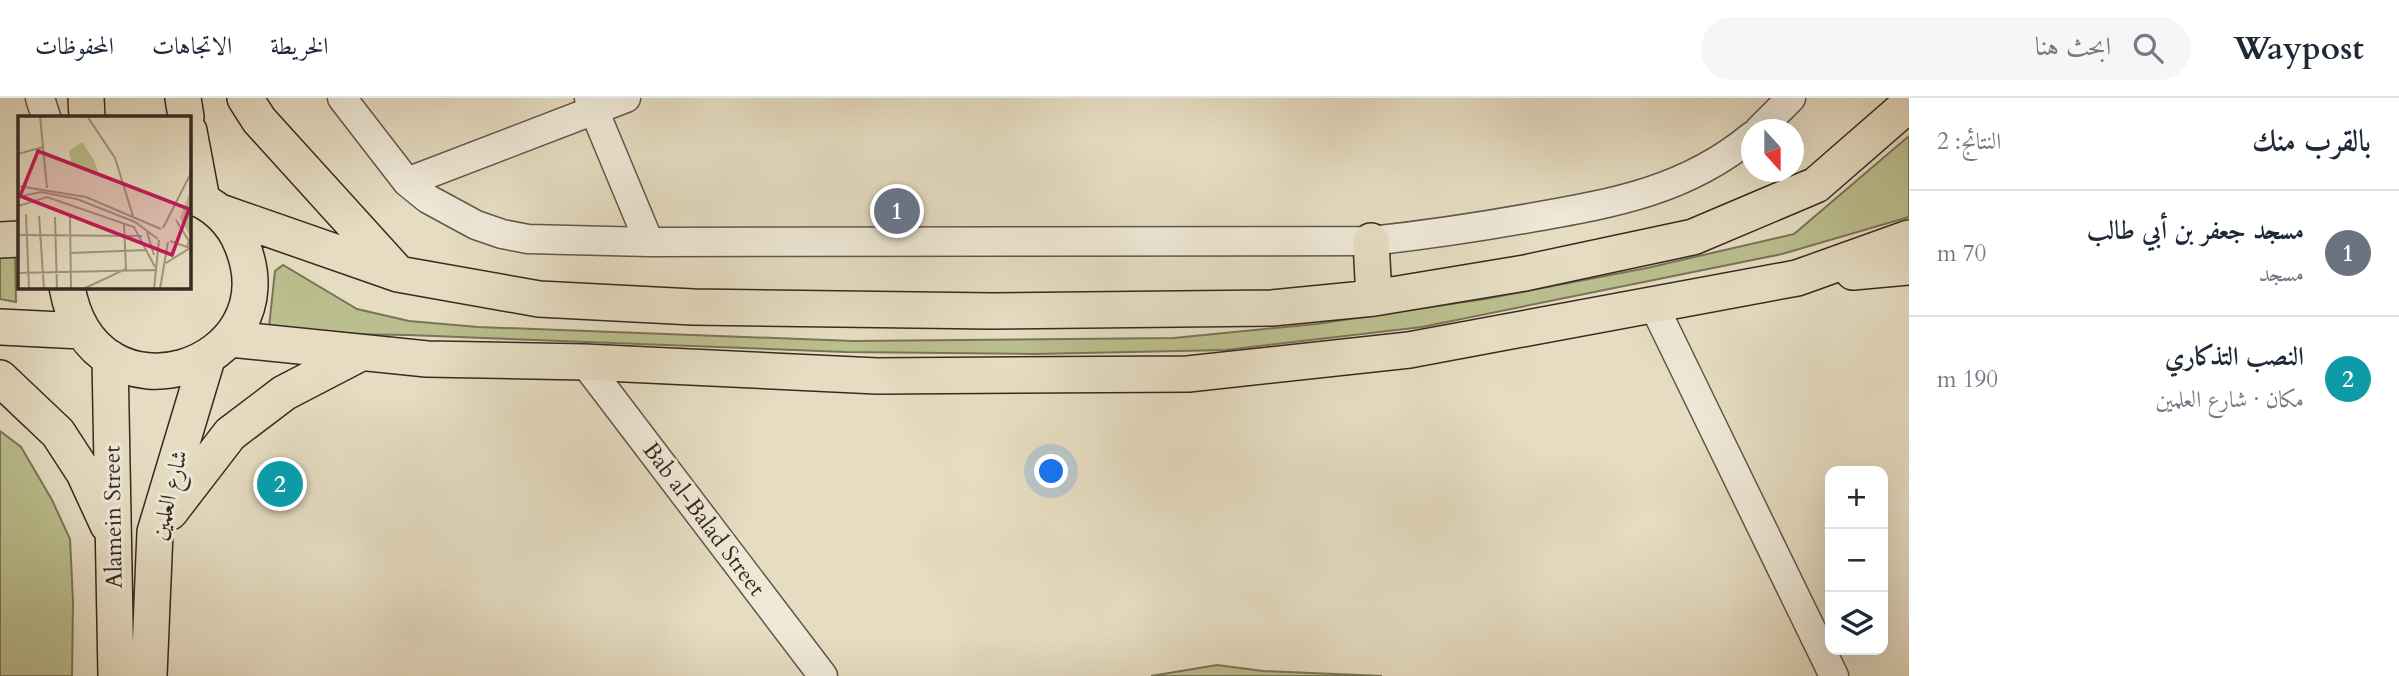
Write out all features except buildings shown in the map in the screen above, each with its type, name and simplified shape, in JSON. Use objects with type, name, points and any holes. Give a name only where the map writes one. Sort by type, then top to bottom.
[{"type":"main road","points":[[86,98],[87,116]]},
{"type":"main road","points":[[183,98],[186,116]]},
{"type":"main road","points":[[245,98],[259,120],[398,274]]},
{"type":"main road","points":[[191,140],[204,202],[398,274],[539,299],[693,307],[992,311],[1272,308],[1374,298],[1525,274],[1693,237],[1816,185],[1909,104]]},
{"type":"main road","name":"شارع العلمين","points":[[149,676],[155,532],[218,349],[244,314],[250,287],[248,259],[238,234],[204,202]]},
{"type":"main road","points":[[1797,278],[1909,238]]},
{"type":"main road","points":[[0,240],[18,239]]},
{"type":"main road","points":[[1371,241],[1374,298]]},
{"type":"main road","points":[[67,289],[71,309],[82,331],[94,346],[110,358],[133,369],[158,372],[183,369],[218,349],[877,376],[1188,374],[1409,350],[1797,278],[1909,267]]},
{"type":"main road","points":[[0,327],[82,331]]},
{"type":"main road","points":[[155,532],[230,434],[284,393],[361,353]]},
{"type":"main road","name":"Alamein Street","points":[[110,358],[116,676]]},
{"type":"main road","points":[[0,378],[58,433],[84,473],[114,538]]},
{"type":"street","points":[[40,98],[46,116]]},
{"type":"street","points":[[342,98],[407,181],[451,213],[502,234],[528,239],[649,242],[1371,241],[1449,232],[1615,203],[1682,180],[1714,163],[1741,144]]},
{"type":"street","points":[[407,181],[591,104],[626,98]]},
{"type":"street","points":[[1770,119],[1791,98]]},
{"type":"street","points":[[591,104],[649,242]]},
{"type":"street","points":[[1653,304],[1834,676]]},
{"type":"street","name":"Bab al-Balad Street","points":[[584,362],[823,676]]},
{"type":"green space","points":[[1909,136],[1909,217],[1782,254],[1422,327],[1226,350],[1034,354],[846,352],[408,335],[274,333],[269,327],[275,271],[283,265],[357,309],[409,321],[478,327],[853,341],[1174,338],[1316,324],[1485,299],[1647,268],[1794,234]]},
{"type":"green space","points":[[15,253],[16,302],[0,299],[0,256]]},
{"type":"green space","points":[[0,431],[21,447],[52,500],[70,539],[72,676],[0,676]]},
{"type":"green space","points":[[1217,665],[1263,671],[1382,676],[1151,676]]},
{"type":"place","name":"مسجد جعفر بن أبي طالب","points":[[897,211]]},
{"type":"place","name":"النصب التذكاري","points":[[280,484]]}]
